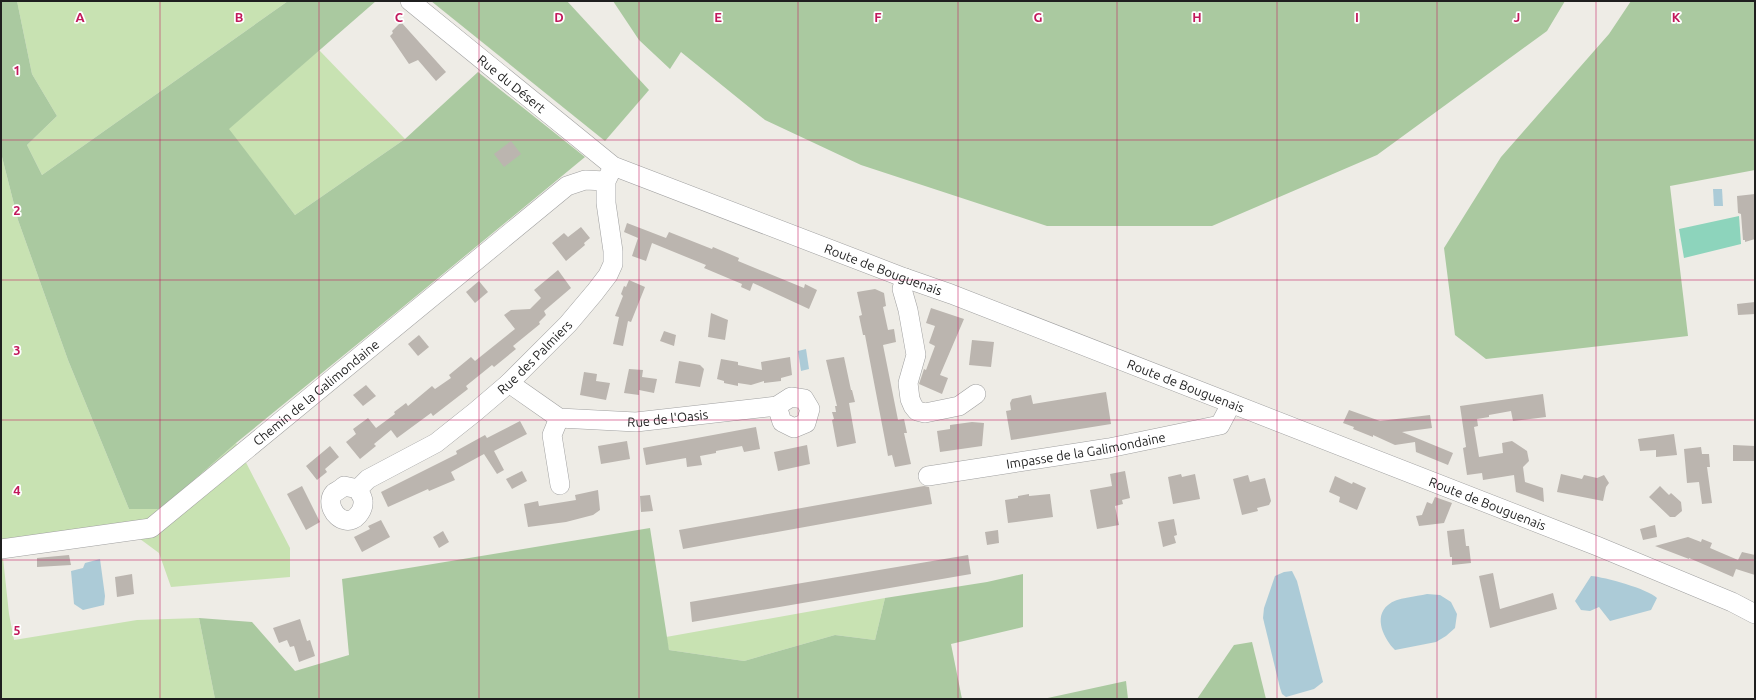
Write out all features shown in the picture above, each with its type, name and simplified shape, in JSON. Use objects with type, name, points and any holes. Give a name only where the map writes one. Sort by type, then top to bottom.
[{"type":"street","name":"Rue du Désert","points":[[410,1],[609,174]]},
{"type":"street","name":"Route de Bouguenais","points":[[609,174],[951,294],[1597,546],[1732,602],[1755,614]]},
{"type":"street","name":"Rue des Palmiers","points":[[358,489],[368,479],[436,443],[510,383],[568,324],[608,275],[613,264],[613,251],[606,203],[609,174]]},
{"type":"street","name":"Chemin de la Galimondaine","points":[[1,549],[151,528],[567,186],[609,174]]},
{"type":"street","points":[[904,278],[902,289],[908,310],[916,355],[908,384],[912,406],[917,411],[925,413],[959,406],[976,394]]},
{"type":"street","points":[[510,383],[559,418],[552,435],[560,485]]},
{"type":"street","name":"Impasse de la Galimondaine","points":[[928,476],[1109,448],[1220,426],[1232,404]]},
{"type":"street","name":"Rue de l'Oasis","points":[[559,418],[636,422],[777,406]]},
{"type":"green space","points":[[1,1],[17,1],[32,74],[57,116],[27,145],[42,175],[288,1],[376,1],[229,129],[295,215],[405,139],[478,72],[585,157],[236,443],[161,509],[129,509],[68,360],[18,220],[1,153]]},
{"type":"green space","points":[[17,1],[288,1],[42,175],[27,145],[57,116],[32,74]]},
{"type":"green space","points":[[431,1],[567,1],[649,90],[605,141]]},
{"type":"green space","points":[[613,1],[1565,1],[1547,31],[1377,155],[1212,226],[1047,226],[861,165],[765,120],[681,52],[670,69],[639,40]]},
{"type":"green space","points":[[1631,1],[1755,1],[1755,170],[1670,186],[1688,336],[1486,359],[1455,335],[1444,248],[1501,157],[1609,34]]},
{"type":"green space","points":[[319,50],[405,139],[295,215],[228,129]]},
{"type":"green space","points":[[1,153],[18,220],[68,360],[129,509],[161,509],[236,443],[290,548],[290,577],[171,587],[159,553],[136,536],[3,558],[9,614],[14,640],[137,620],[199,618],[215,699],[1,699]]},
{"type":"green space","points":[[1739,216],[1741,244],[1684,258],[1679,229]]},
{"type":"green space","points":[[650,528],[669,650],[744,661],[835,635],[875,640],[885,598],[987,582],[1023,574],[1023,627],[951,644],[962,699],[215,699],[199,618],[252,622],[295,671],[349,655],[342,579]]},
{"type":"green space","points":[[885,598],[875,640],[835,635],[744,661],[669,650],[666,637]]},
{"type":"green space","points":[[1252,642],[1266,699],[1197,699],[1234,645]]},
{"type":"green space","points":[[1126,681],[1128,699],[1043,699]]},
{"type":"water","points":[[1713,189],[1722,189],[1723,206],[1714,206]]},
{"type":"water","points":[[806,349],[809,369],[801,371],[798,351]]},
{"type":"water","points":[[100,559],[105,596],[104,605],[83,610],[74,604],[71,571],[83,568],[85,563]]},
{"type":"water","points":[[1292,571],[1297,581],[1323,682],[1314,689],[1286,697],[1282,694],[1280,688],[1263,618],[1264,608],[1275,576],[1284,572]]},
{"type":"water","points":[[1591,576],[1626,584],[1645,591],[1657,598],[1651,610],[1610,621],[1599,607],[1590,611],[1581,610],[1575,601]]},
{"type":"water","points":[[1427,594],[1440,595],[1451,602],[1457,614],[1455,628],[1436,642],[1395,650],[1387,640],[1382,628],[1381,616],[1384,610],[1388,605],[1396,600]]},
{"type":"building","points":[[401,22],[446,72],[436,81],[418,60],[409,64],[390,36],[393,33],[392,31]]},
{"type":"building","points":[[511,141],[521,154],[504,167],[494,154]]},
{"type":"building","points":[[1755,194],[1755,239],[1745,242],[1745,240],[1743,240],[1741,214],[1738,213],[1737,196]]},
{"type":"building","points":[[627,223],[666,238],[669,232],[712,249],[713,247],[739,258],[738,261],[804,288],[805,284],[817,290],[809,309],[753,283],[750,291],[741,287],[742,284],[704,268],[706,265],[652,243],[646,261],[632,256],[638,238],[624,232]]},
{"type":"building","points":[[581,227],[590,238],[584,243],[585,245],[566,261],[552,243],[564,233],[568,237]]},
{"type":"building","points":[[558,270],[571,288],[544,311],[546,315],[539,322],[540,324],[513,346],[516,349],[494,367],[492,365],[466,386],[468,389],[433,416],[431,413],[397,438],[391,430],[374,444],[376,446],[360,459],[346,442],[356,434],[353,429],[368,418],[376,428],[395,414],[394,412],[406,403],[408,406],[432,386],[435,389],[451,378],[449,375],[471,357],[475,361],[515,329],[504,315],[511,310],[530,309],[541,298],[534,290]]},
{"type":"building","points":[[629,280],[645,287],[631,322],[628,321],[623,346],[613,344],[619,317],[615,316],[623,296],[621,294],[624,286],[626,287]]},
{"type":"building","points":[[479,281],[488,292],[475,303],[466,292]]},
{"type":"building","points":[[875,289],[884,293],[886,306],[883,307],[888,330],[894,329],[896,342],[883,345],[898,420],[904,419],[907,433],[904,433],[911,464],[895,467],[892,455],[888,456],[865,335],[863,335],[859,316],[862,315],[857,292]]},
{"type":"building","points":[[1755,302],[1755,314],[1738,315],[1737,304]]},
{"type":"building","points":[[931,308],[964,319],[940,375],[948,378],[942,394],[919,384],[924,369],[926,370],[935,346],[929,343],[935,326],[926,323]]},
{"type":"building","points":[[711,313],[728,320],[725,340],[708,337]]},
{"type":"building","points":[[664,331],[676,335],[674,346],[660,341]]},
{"type":"building","points":[[419,335],[429,347],[418,356],[408,344]]},
{"type":"building","points":[[972,340],[994,342],[991,367],[969,365]]},
{"type":"building","points":[[790,357],[792,375],[781,378],[781,381],[764,383],[764,381],[751,385],[738,383],[738,386],[724,383],[724,381],[717,379],[721,359],[738,362],[738,365],[762,370],[761,362]]},
{"type":"building","points":[[844,357],[855,402],[849,403],[856,443],[837,447],[832,412],[836,412],[835,406],[837,406],[826,360]]},
{"type":"building","points":[[679,361],[700,365],[704,369],[700,387],[675,383]]},
{"type":"building","points":[[629,369],[643,370],[642,377],[657,379],[654,393],[639,390],[639,395],[624,393]]},
{"type":"building","points":[[584,372],[597,374],[596,381],[610,383],[606,400],[580,395]]},
{"type":"building","points":[[366,385],[376,396],[363,406],[353,395]]},
{"type":"building","points":[[1106,392],[1111,424],[1011,440],[1006,411],[1011,410],[1010,403],[1012,399],[1031,395],[1033,404]]},
{"type":"building","points":[[1543,394],[1546,417],[1513,421],[1511,411],[1477,419],[1478,426],[1474,427],[1479,457],[1503,453],[1502,443],[1512,441],[1527,451],[1529,461],[1523,467],[1525,482],[1543,488],[1544,502],[1516,492],[1514,475],[1483,480],[1482,473],[1467,475],[1463,448],[1466,447],[1460,406]]},
{"type":"building","points":[[1349,410],[1380,421],[1430,415],[1432,428],[1402,432],[1453,453],[1448,465],[1416,452],[1415,442],[1395,445],[1373,435],[1373,437],[1353,429],[1354,427],[1343,423]]},
{"type":"building","points":[[520,421],[527,434],[494,451],[504,470],[497,474],[484,454],[451,472],[455,480],[429,491],[428,489],[388,507],[381,492],[457,454],[456,451],[485,435],[487,438]]},
{"type":"building","points":[[972,422],[984,423],[982,446],[940,452],[937,431],[950,429],[950,425]]},
{"type":"building","points":[[756,427],[760,449],[744,452],[742,446],[716,451],[716,453],[700,456],[702,465],[687,467],[686,458],[646,465],[643,448]]},
{"type":"building","points":[[1674,434],[1677,455],[1656,457],[1656,450],[1640,451],[1638,439]]},
{"type":"building","points":[[627,441],[630,459],[601,464],[598,446]]},
{"type":"building","points":[[807,445],[810,464],[778,471],[774,452]]},
{"type":"building","points":[[1733,445],[1755,446],[1755,461],[1733,461]]},
{"type":"building","points":[[330,446],[339,457],[325,469],[327,472],[317,480],[306,466]]},
{"type":"building","points":[[1701,447],[1702,454],[1709,454],[1710,467],[1707,467],[1712,503],[1702,504],[1699,482],[1687,483],[1684,449]]},
{"type":"building","points":[[522,471],[527,481],[512,489],[506,479]]},
{"type":"building","points":[[1125,471],[1130,498],[1122,500],[1123,504],[1115,506],[1119,525],[1097,529],[1090,490],[1112,486],[1110,474]]},
{"type":"building","points":[[1181,474],[1182,477],[1195,474],[1200,499],[1173,504],[1168,477]]},
{"type":"building","points":[[1561,474],[1582,479],[1584,475],[1597,478],[1604,475],[1609,483],[1606,487],[1603,501],[1557,492]]},
{"type":"building","points":[[1248,475],[1250,482],[1265,478],[1271,501],[1269,505],[1257,508],[1258,511],[1242,515],[1233,479]]},
{"type":"building","points":[[1335,476],[1352,484],[1353,482],[1366,488],[1357,510],[1339,502],[1340,497],[1329,492]]},
{"type":"building","points":[[302,486],[320,522],[306,530],[287,494]]},
{"type":"building","points":[[924,486],[929,487],[932,504],[683,549],[679,530]]},
{"type":"building","points":[[1660,486],[1669,495],[1671,493],[1681,502],[1682,511],[1675,517],[1670,517],[1649,497]]},
{"type":"building","points":[[598,490],[600,510],[593,515],[566,522],[528,527],[524,504],[538,501],[539,506],[576,500],[575,495]]},
{"type":"building","points":[[1029,494],[1029,496],[1050,494],[1053,517],[1008,523],[1005,500],[1018,498],[1018,496]]},
{"type":"building","points":[[650,495],[653,511],[641,512],[640,496]]},
{"type":"building","points":[[1435,497],[1452,503],[1444,523],[1419,526],[1416,516],[1422,515],[1427,502],[1432,504]]},
{"type":"building","points":[[1174,519],[1177,535],[1174,536],[1176,543],[1163,547],[1158,522]]},
{"type":"building","points":[[381,520],[390,537],[362,552],[354,537],[370,529],[368,526]]},
{"type":"building","points":[[1655,525],[1657,537],[1643,540],[1640,529]]},
{"type":"building","points":[[1464,529],[1466,546],[1469,546],[1471,563],[1452,565],[1447,531]]},
{"type":"building","points":[[998,530],[999,543],[987,545],[985,532]]},
{"type":"building","points":[[443,531],[449,542],[439,548],[433,537]]},
{"type":"building","points":[[1688,537],[1701,542],[1702,539],[1712,543],[1710,548],[1738,560],[1742,552],[1755,555],[1755,575],[1736,569],[1733,577],[1689,558],[1655,546]]},
{"type":"building","points":[[69,555],[71,565],[37,567],[37,558]]},
{"type":"building","points":[[968,555],[971,574],[692,622],[690,602]]},
{"type":"building","points":[[1493,573],[1500,609],[1553,593],[1557,609],[1490,628],[1479,576]]},
{"type":"building","points":[[132,574],[134,594],[117,597],[115,577]]},
{"type":"building","points":[[300,619],[307,641],[310,640],[315,656],[299,662],[294,646],[290,647],[287,640],[279,643],[273,628]]}]
